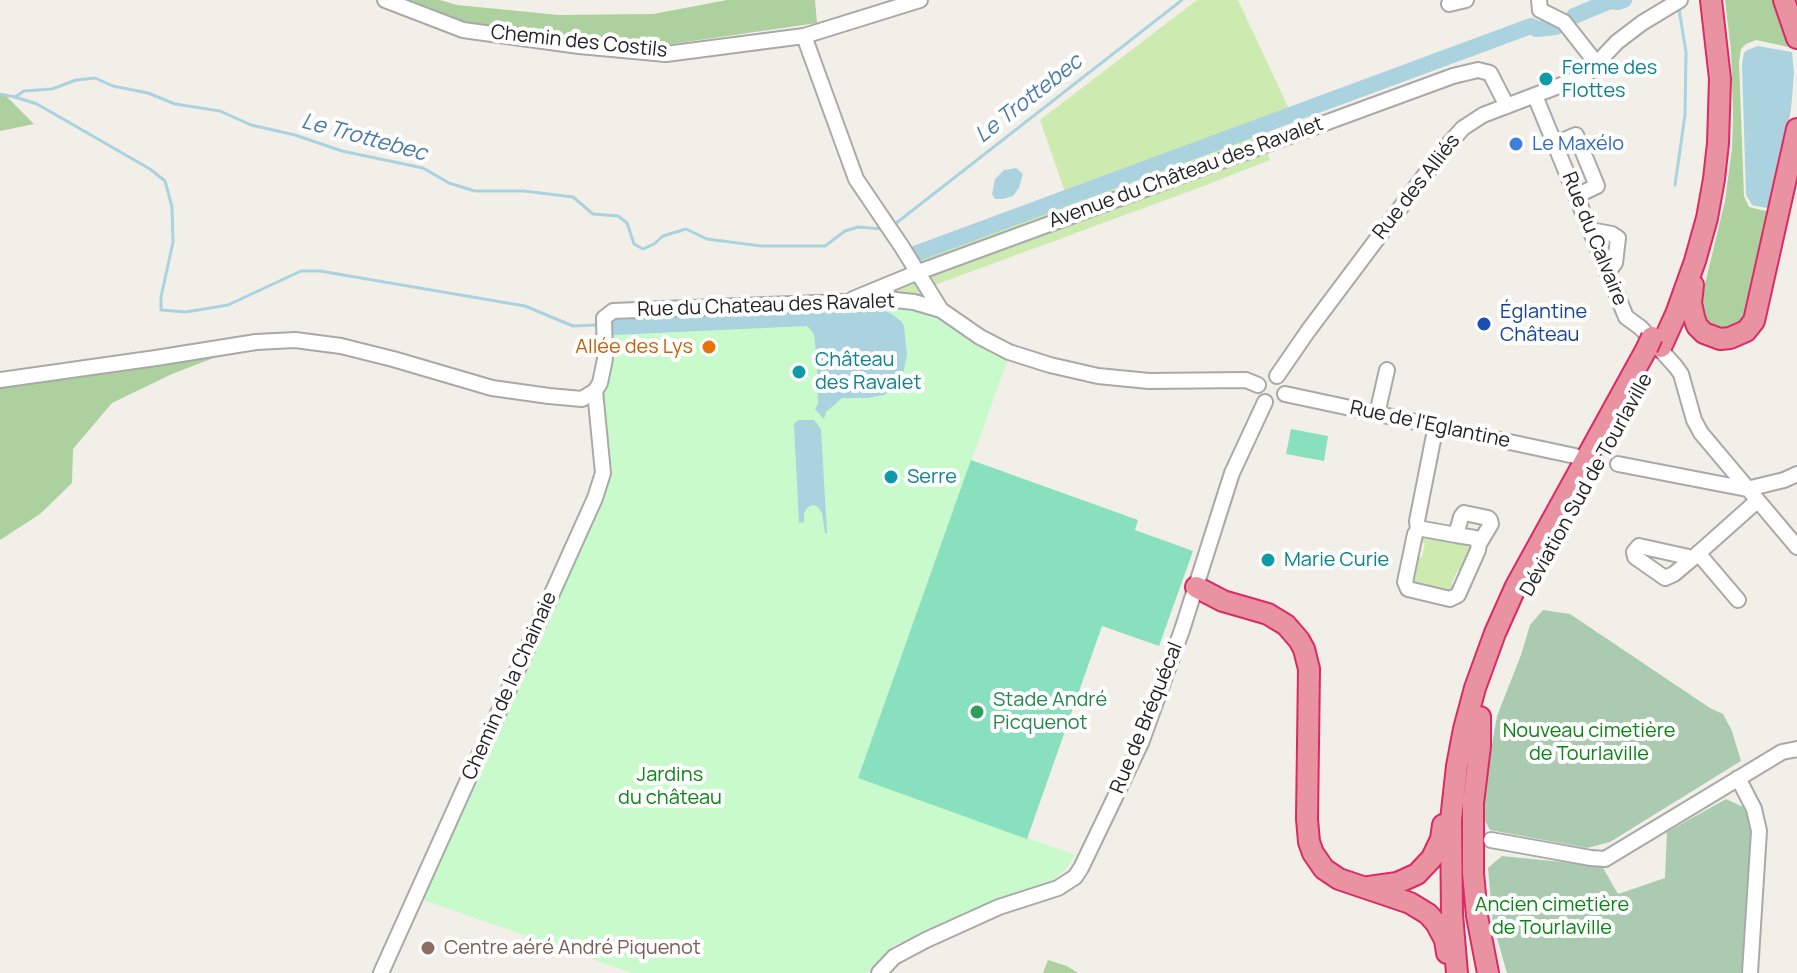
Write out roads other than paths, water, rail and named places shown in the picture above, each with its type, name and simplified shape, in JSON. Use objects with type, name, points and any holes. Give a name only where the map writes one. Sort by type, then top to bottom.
[{"type":"highway","points":[[1784,0],[1797,38]]},
{"type":"highway","name":"Déviation Sud de Tourlaville","points":[[1457,973],[1452,914],[1451,820],[1457,766],[1475,688],[1516,586],[1676,314],[1707,218],[1718,143],[1720,79],[1697,1]]},
{"type":"highway","name":"Déviation Sud de Tourlaville","points":[[1470,973],[1464,821],[1468,775],[1480,717],[1506,637],[1654,347],[1676,283],[1689,238],[1705,142],[1705,49],[1697,1]]},
{"type":"highway","points":[[1695,261],[1691,303],[1697,326],[1704,333],[1720,339],[1738,336],[1746,331],[1758,309],[1797,129]]},
{"type":"highway","points":[[1194,594],[1257,610],[1277,619],[1293,632],[1304,649],[1309,669],[1309,842],[1318,861],[1330,874],[1410,903],[1428,914],[1445,940],[1449,973]]},
{"type":"highway","points":[[1480,717],[1473,803],[1473,873],[1477,916],[1488,973]]},
{"type":"highway","points":[[1366,888],[1397,883],[1417,874],[1432,858],[1441,839],[1457,766]]},
{"type":"street","name":"Chemin des Costils","points":[[385,0],[463,30],[564,45],[666,54],[804,36],[920,0]]},
{"type":"street","points":[[1449,4],[1466,0]]},
{"type":"street","points":[[1539,0],[1540,10],[1564,22],[1597,64]]},
{"type":"street","name":"Rue des Alliés","points":[[1277,376],[1463,128],[1507,106],[1578,80],[1617,42],[1642,23],[1697,1]]},
{"type":"street","points":[[804,36],[856,179],[941,310]]},
{"type":"street","name":"Avenue du Château des Ravalet","points":[[851,301],[916,273],[1471,70],[1490,73],[1507,106]]},
{"type":"street","name":"Rue du Calvaire","points":[[1535,96],[1626,317],[1641,328],[1676,367],[1701,433],[1797,547]]},
{"type":"street","points":[[1555,144],[1576,135],[1597,186],[1576,196]]},
{"type":"street","points":[[1590,230],[1618,238],[1615,263],[1608,272]]},
{"type":"street","name":"Rue du Chateau des Ravalet","points":[[595,391],[605,359],[604,318],[613,311],[851,301],[914,302],[941,310],[980,337],[1009,352],[1086,373],[1149,381],[1246,380],[1258,385]]},
{"type":"street","points":[[0,380],[241,344],[295,340],[341,346],[492,388],[582,399],[595,391]]},
{"type":"street","points":[[1377,414],[1387,370]]},
{"type":"street","points":[[1268,376],[1277,376],[1285,386],[1285,394],[1277,402],[1265,402],[1259,396],[1258,385],[1268,376]]},
{"type":"street","name":"Chemin de la Chainaie","points":[[381,973],[595,498],[603,473],[595,391]]},
{"type":"street","name":"Rue de l'Eglantine","points":[[1285,394],[1575,456]]},
{"type":"street","name":"Rue de Bréquécal","points":[[879,973],[894,957],[926,940],[999,907],[1058,888],[1075,877],[1141,743],[1194,594],[1232,473],[1265,402]]},
{"type":"street","points":[[1436,425],[1417,521],[1418,530],[1405,582],[1410,591],[1450,599],[1456,597],[1491,524],[1488,518],[1464,513],[1456,535]]},
{"type":"street","points":[[1618,464],[1752,495]]},
{"type":"street","points":[[1738,600],[1695,555],[1752,495],[1797,474]]},
{"type":"street","points":[[1418,530],[1475,538],[1479,544]]},
{"type":"street","points":[[1491,840],[1605,859],[1790,750]]},
{"type":"street","points":[[1738,778],[1754,809],[1759,831],[1750,973]]},
{"type":"water","points":[[1758,46],[1792,52],[1794,73],[1775,200],[1766,208],[1752,205],[1746,195],[1742,64],[1744,53]]},
{"type":"water","points":[[1016,168],[1023,174],[1019,188],[1013,196],[995,199],[992,194],[995,179],[1004,170]]},
{"type":"water","points":[[870,310],[890,313],[904,326],[907,355],[902,378],[895,388],[884,395],[842,398],[826,412],[824,419],[815,409],[818,404],[817,362],[814,334],[807,326],[612,335],[612,320]]},
{"type":"water","points":[[798,420],[814,420],[821,429],[827,533],[822,513],[813,505],[804,513],[804,522],[799,523],[794,424]]},
{"type":"waterway","name":"Le Trottebec","points":[[895,224],[1182,0]]},
{"type":"waterway","points":[[1574,16],[1610,1],[1624,0]]},
{"type":"waterway","points":[[1675,185],[1685,115],[1686,52],[1679,9]]},
{"type":"waterway","points":[[912,255],[1531,26],[1537,29],[1561,24]]},
{"type":"waterway","name":"Le Trottebec","points":[[0,94],[15,97],[24,91],[52,89],[76,80],[95,78],[175,104],[220,111],[251,125],[295,135],[342,151],[423,168],[449,183],[475,191],[524,191],[573,197],[593,214],[618,216],[627,223],[634,244],[643,249],[663,236],[686,229],[707,239],[761,246],[825,246],[845,231],[858,227],[882,229]]},
{"type":"waterway","points":[[15,97],[37,104],[150,169],[165,181],[172,207],[173,242],[161,310],[186,312],[228,305],[301,271],[320,271],[525,306],[573,326],[598,325]]},
{"type":"place","name":"Ferme des Flottes","points":[[1546,79]]},
{"type":"place","name":"Le Maxélo","points":[[1516,144]]},
{"type":"place","name":"Églantine Château","points":[[1484,324]]},
{"type":"place","name":"Allée des Lys","points":[[709,347]]},
{"type":"place","name":"Château des Ravalet","points":[[799,372]]},
{"type":"place","name":"Serre","points":[[891,477]]},
{"type":"place","name":"Marie Curie","points":[[1268,560]]},
{"type":"place","name":"Stade André Picquenot","points":[[977,712]]},
{"type":"place","name":"Centre aéré André Piquenot","points":[[428,948]]},
{"type":"park label","name":"Nouveau cimetière de Tourlaville","points":[[1589,742]]},
{"type":"park label","name":"Jardins du château","points":[[670,786]]},
{"type":"park label","name":"Ancien cimetière de Tourlaville","points":[[1552,916]]}]
